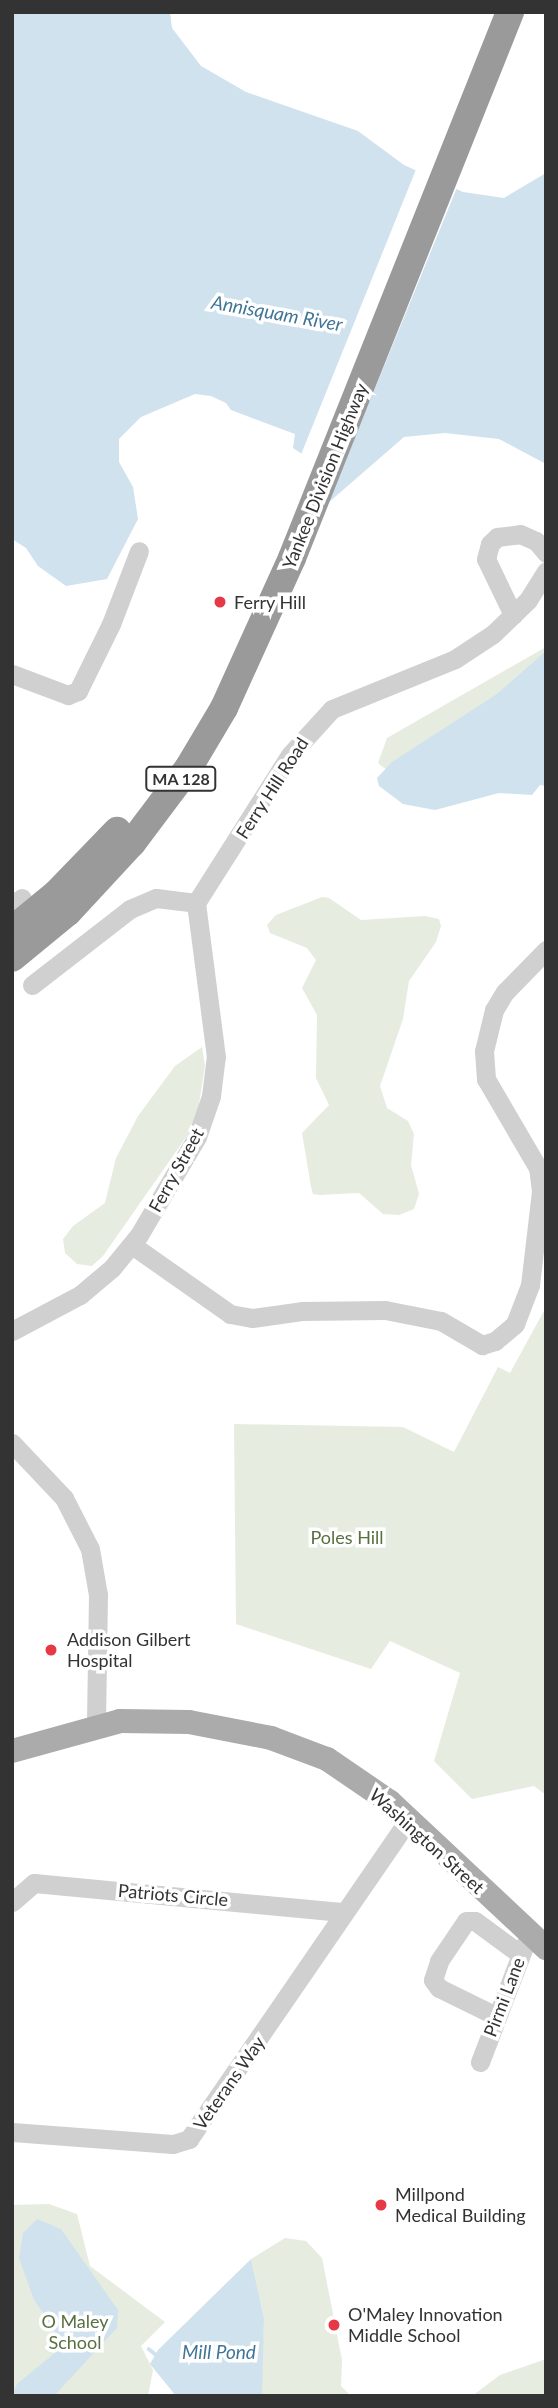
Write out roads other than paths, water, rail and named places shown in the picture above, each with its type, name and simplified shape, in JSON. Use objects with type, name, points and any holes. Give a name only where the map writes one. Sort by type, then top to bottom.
[{"type":"highway","name":"Yankee Division Highway","points":[[473,78],[489,12]]},
{"type":"highway","name":"Yankee Division Highway","points":[[12,958],[102,878],[190,767],[253,649],[284,555],[473,78],[510,12]]},
{"type":"highway","name":"Yankee Division Highway","points":[[12,930],[83,869],[154,786],[215,684],[284,555]]},
{"type":"main road","name":"Washington Street","points":[[12,1751],[96,1725],[189,1722],[271,1738],[327,1759],[408,1820],[535,1943]]},
{"type":"street","points":[[513,615],[486,559],[490,544],[497,537],[520,534],[536,541],[546,553]]},
{"type":"street","points":[[12,674],[68,695],[78,691],[111,624],[139,551]]},
{"type":"street","name":"Ferry Hill Road","points":[[196,903],[290,755],[322,717],[351,699],[455,659],[513,615],[546,571]]},
{"type":"street","points":[[32,985],[130,909],[156,898],[196,903]]},
{"type":"street","name":"Ferry Street","points":[[12,1331],[80,1295],[132,1245],[197,1137],[215,1071],[211,999],[196,903]]},
{"type":"street","points":[[132,1245],[230,1314],[252,1318],[302,1311],[385,1310],[441,1321],[474,1342],[489,1345],[514,1324],[535,1266],[542,1165],[491,1090],[483,1058],[494,1010],[505,992],[546,950]]},
{"type":"street","points":[[12,1443],[64,1498],[90,1549],[98,1595],[96,1725]]},
{"type":"street","name":"Veterans Way","points":[[12,2132],[173,2144],[189,2139],[342,1912],[408,1820]]},
{"type":"street","name":"Patriots Circle","points":[[12,1902],[34,1883],[342,1912]]},
{"type":"street","points":[[496,2016],[439,1988],[433,1980],[439,1961],[466,1921],[475,1921],[535,1943]]},
{"type":"street","name":"Pirmi Lane","points":[[480,2062],[496,2016],[535,1943]]},
{"type":"water","name":"Annisquam River","points":[[12,12],[170,12],[172,28],[201,66],[246,92],[358,131],[404,165],[463,192],[504,198],[546,173],[546,464],[499,439],[445,433],[404,437],[328,503],[332,474],[293,448],[295,434],[231,410],[226,403],[211,396],[195,394],[141,417],[119,439],[119,462],[133,487],[138,519],[107,579],[66,586],[38,566],[26,548],[12,539]]},
{"type":"water","points":[[546,651],[546,786],[540,785],[532,795],[499,793],[435,810],[403,804],[379,786],[377,778],[392,762],[497,694]]},
{"type":"water","points":[[37,2219],[61,2229],[118,2310],[117,2328],[54,2396],[12,2396],[17,2384],[56,2352],[54,2328],[34,2300],[19,2258],[23,2233]]},
{"type":"water","name":"Mill Pond","points":[[251,2259],[264,2318],[262,2396],[176,2396],[150,2364],[158,2350]]},
{"type":"waterway","points":[[149,2349],[159,2357]]},
{"type":"place","name":"Ferry Hill","points":[[220,602]]},
{"type":"place","name":"Addison Gilbert Hospital","points":[[51,1650]]},
{"type":"place","name":"Millpond Medical Building","points":[[381,2205]]},
{"type":"place","name":"O'Maley Innovation Middle School","points":[[334,2325]]},
{"type":"park label","name":"Poles Hill","points":[[347,1537]]},
{"type":"park label","name":"O Maley School","points":[[75,2332]]}]
